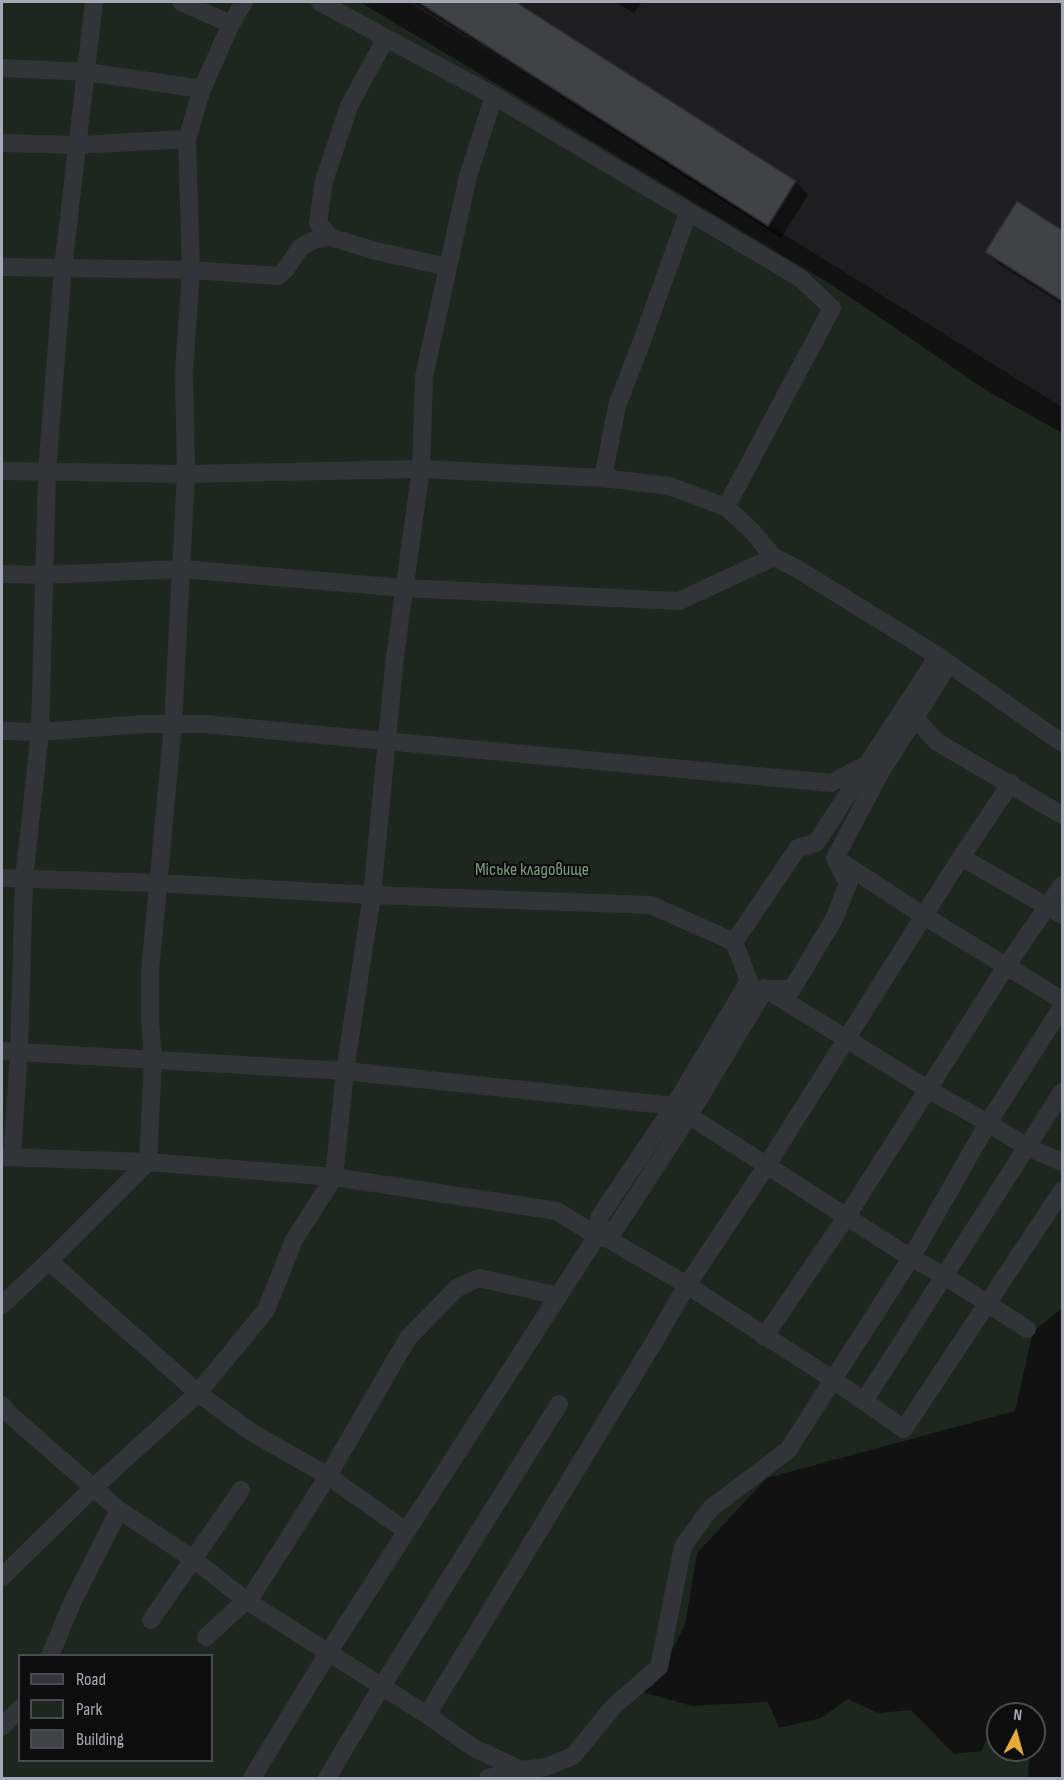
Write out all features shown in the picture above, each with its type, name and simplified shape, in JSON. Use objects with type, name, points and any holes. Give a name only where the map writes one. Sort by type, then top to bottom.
[{"type":"street","points":[[94,2],[63,268],[47,473],[40,732],[24,879],[10,1051],[7,1157],[148,1162],[334,1177],[557,1210],[597,1236],[610,1240],[687,1285],[832,1379],[904,1429],[1062,1191]]},
{"type":"street","points":[[182,2],[231,24]]},
{"type":"street","points":[[2,1305],[148,1162],[153,1059],[150,972],[173,724],[186,474],[184,372],[191,270],[187,139],[201,89],[243,2]]},
{"type":"street","points":[[320,2],[494,96],[800,278],[832,308],[726,507]]},
{"type":"street","points":[[330,237],[318,223],[324,181],[349,106],[386,38]]},
{"type":"street","points":[[2,68],[87,72],[201,89]]},
{"type":"street","points":[[2,1577],[93,1488],[198,1393],[266,1310],[294,1240],[334,1177],[345,1071],[372,895],[404,588],[421,469],[424,377],[468,176],[494,96]]},
{"type":"street","points":[[2,143],[76,145],[187,139]]},
{"type":"street","points":[[603,478],[617,406],[644,339],[688,213]]},
{"type":"street","points":[[2,267],[191,270],[278,276],[301,247],[314,240],[330,237],[376,251],[448,267]]},
{"type":"street","points":[[2,471],[186,474],[421,469],[603,478],[669,486],[726,507],[751,530],[774,557],[796,568],[944,660],[1062,743]]},
{"type":"street","points":[[2,574],[43,575],[182,569],[404,588],[679,601],[774,557]]},
{"type":"street","points":[[734,942],[798,848],[816,843],[915,718],[944,660]]},
{"type":"street","points":[[835,858],[874,769],[944,660]]},
{"type":"street","points":[[915,718],[937,742],[1011,783],[1062,815]]},
{"type":"street","points":[[2,731],[40,732],[144,724],[205,724],[831,783],[874,769]]},
{"type":"street","points":[[428,1715],[687,1285],[767,1165],[961,856],[1011,783]]},
{"type":"street","points":[[816,843],[924,916],[1062,1000]]},
{"type":"street","points":[[961,856],[1055,911]]},
{"type":"street","points":[[757,985],[792,989],[834,919],[848,884],[835,858]]},
{"type":"street","points":[[2,878],[651,905],[734,942],[757,985],[1027,1147],[1062,1162]]},
{"type":"street","points":[[764,1337],[847,1216],[1007,965],[1055,911],[1062,885]]},
{"type":"street","points":[[252,1779],[328,1653],[597,1236],[615,1229],[681,1112],[757,985]]},
{"type":"street","points":[[488,1779],[521,1770],[546,1767],[573,1756],[614,1706],[659,1667],[683,1546],[711,1508],[788,1450],[911,1258],[988,1123],[1062,1007]]},
{"type":"street","points":[[10,1051],[345,1071],[681,1112],[1027,1329]]},
{"type":"street","points":[[864,1401],[1062,1092]]},
{"type":"street","points":[[49,1261],[198,1393],[251,1432],[328,1476],[406,1531]]},
{"type":"street","points":[[206,1637],[247,1601],[328,1476],[408,1338],[457,1288],[479,1278],[559,1296]]},
{"type":"street","points":[[327,1779],[382,1686],[559,1404]]},
{"type":"street","points":[[2,1405],[7,1412],[119,1510],[193,1559],[247,1601],[428,1715],[474,1748],[521,1770]]},
{"type":"street","points":[[151,1620],[241,1490]]},
{"type":"street","points":[[51,1654],[70,1605],[119,1510]]},
{"type":"street","points":[[2,1727],[18,1710]]},
{"type":"shaded area","points":[[409,2],[1062,2],[1062,407]]},
{"type":"green space","name":"Міське кладовище","points":[[2,2],[360,2],[832,285],[986,390],[1062,433],[1062,1308],[1033,1332],[1015,1411],[767,1478],[697,1553],[685,1625],[654,1685],[642,1692],[692,1706],[768,1702],[779,1728],[821,1718],[848,1699],[878,1713],[911,1710],[954,1754],[982,1751],[986,1740],[986,1762],[1029,1762],[1028,1778],[2,1778]]},
{"type":"building","points":[[418,2],[516,2],[796,181],[768,226]]},
{"type":"building","points":[[1017,201],[1062,230],[1062,301],[985,252]]}]
